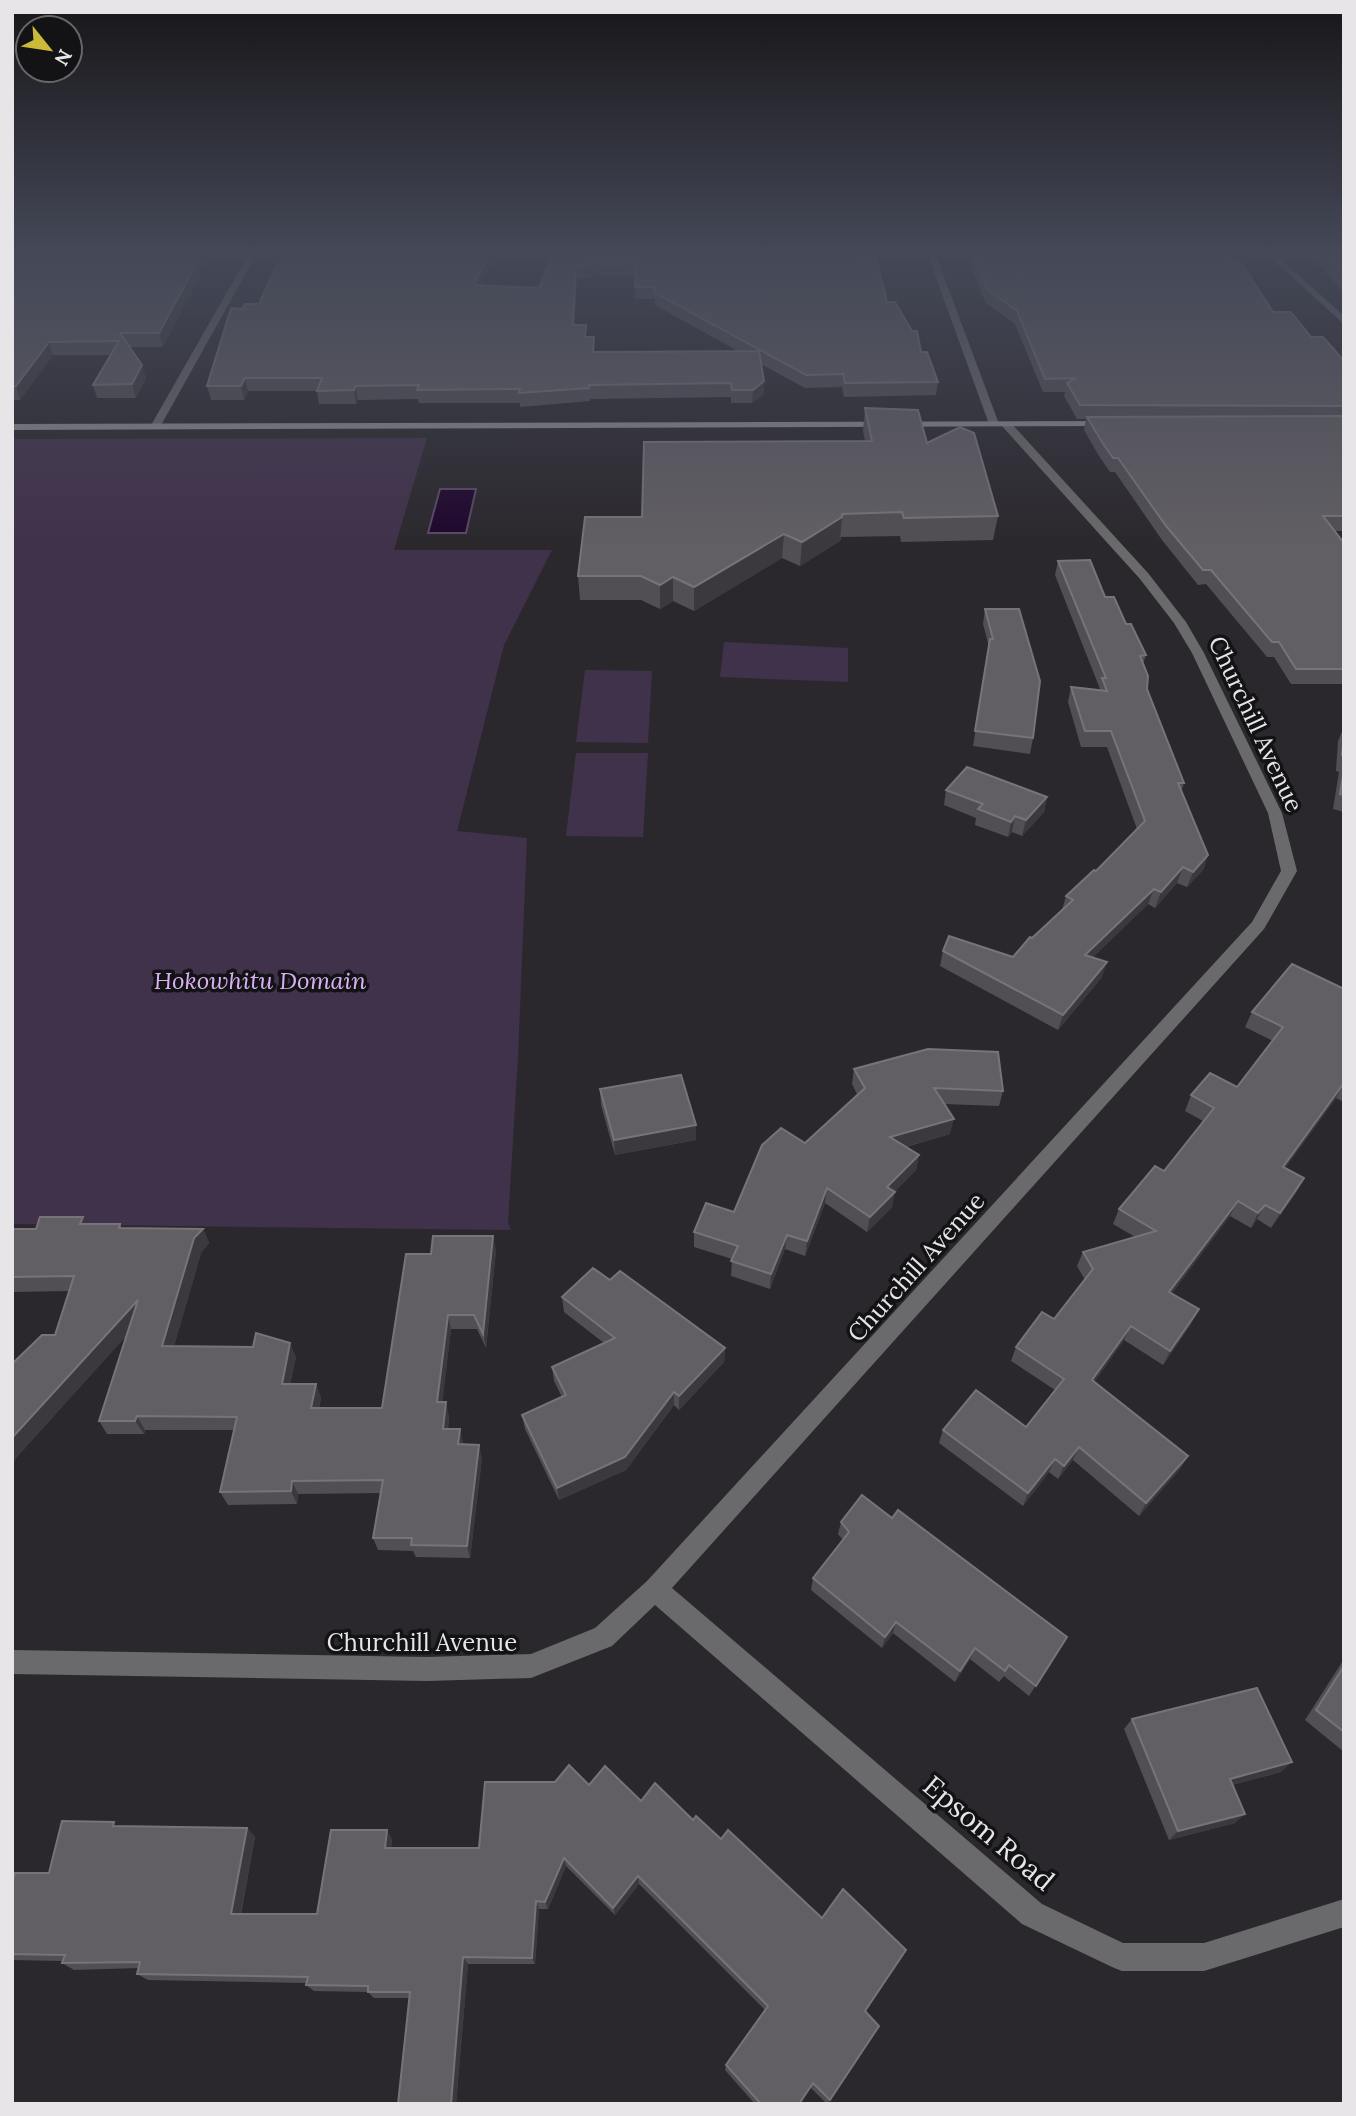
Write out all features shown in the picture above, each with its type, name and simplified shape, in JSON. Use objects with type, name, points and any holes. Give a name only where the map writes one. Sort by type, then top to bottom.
[{"type":"main road","points":[[12,427],[1122,424]]},
{"type":"street","points":[[155,427],[199,349]]},
{"type":"street","points":[[970,349],[1000,424]]},
{"type":"street","name":"Churchill Avenue","points":[[12,1662],[427,1670],[531,1666],[603,1637],[655,1588],[1258,925],[1289,871],[1275,813],[1198,653],[1180,622],[1144,576],[1000,424]]},
{"type":"street","name":"Epsom Road","points":[[655,1588],[1032,1914],[1122,1957],[1204,1957],[1344,1913]]},
{"type":"green space","name":"Hokowhitu Domain","points":[[427,438],[394,550],[552,550],[504,645],[457,831],[527,838],[508,1223],[511,1230],[12,1224],[12,439]]},
{"type":"green space","points":[[724,642],[848,648],[848,682],[720,677]]},
{"type":"green space","points":[[585,670],[652,671],[648,743],[576,742]]},
{"type":"green space","points":[[576,753],[648,753],[643,837],[566,836]]},
{"type":"shaded area","points":[[440,489],[476,489],[466,533],[428,533]]},
{"type":"building","points":[[12,349],[44,349],[16,386],[12,386]]},
{"type":"building","points":[[114,349],[131,349],[142,365],[132,384],[93,385]]},
{"type":"building","points":[[218,349],[759,351],[764,381],[753,390],[732,390],[731,383],[589,385],[589,388],[519,393],[520,389],[417,390],[419,385],[355,386],[354,390],[317,391],[322,378],[245,378],[241,386],[207,386]]},
{"type":"building","points":[[758,349],[920,349],[921,352],[927,352],[938,382],[845,383],[843,374],[806,375]]},
{"type":"building","points":[[1033,349],[1333,349],[1344,361],[1344,406],[1080,405],[1067,383],[1076,378],[1045,379]]},
{"type":"building","points":[[865,408],[918,410],[927,443],[960,427],[974,433],[998,516],[904,518],[902,512],[842,514],[842,517],[802,542],[784,534],[694,587],[673,577],[660,585],[641,576],[578,576],[585,517],[642,517],[644,442],[872,441]]},
{"type":"building","points":[[1344,416],[1344,516],[1323,516],[1344,543],[1344,669],[1296,669],[1279,642],[1272,642],[1211,570],[1203,570],[1166,526],[1118,458],[1113,458],[1087,417]]},
{"type":"building","points":[[1090,560],[1105,597],[1114,597],[1126,624],[1131,624],[1146,655],[1140,656],[1148,676],[1147,689],[1184,783],[1178,783],[1208,855],[1193,872],[1183,867],[1161,892],[1154,889],[1085,955],[1107,962],[1063,1015],[943,951],[949,936],[1013,957],[1030,937],[1073,900],[1066,896],[1096,871],[1145,821],[1111,731],[1085,731],[1071,687],[1107,691],[1102,678],[1106,678],[1058,561]]},
{"type":"building","points":[[985,609],[1019,609],[1040,681],[1033,738],[975,731],[990,639],[993,639]]},
{"type":"building","points":[[967,767],[1047,797],[1026,820],[1015,816],[1011,822],[978,809],[983,804],[946,790]]},
{"type":"building","points":[[1344,770],[1344,795],[1340,794]]},
{"type":"building","points":[[1292,964],[1344,989],[1344,1083],[1283,1167],[1304,1178],[1280,1213],[1265,1205],[1258,1213],[1238,1201],[1169,1292],[1199,1309],[1170,1351],[1131,1326],[1092,1380],[1188,1456],[1146,1503],[1079,1447],[1064,1466],[1055,1459],[1028,1493],[943,1430],[976,1390],[1026,1427],[1064,1379],[1016,1347],[1042,1312],[1054,1319],[1093,1269],[1083,1252],[1156,1231],[1119,1209],[1155,1166],[1164,1171],[1214,1108],[1191,1095],[1210,1073],[1237,1087],[1283,1027],[1252,1012]]},
{"type":"building","points":[[928,1049],[998,1052],[1003,1091],[934,1088],[954,1119],[890,1137],[919,1155],[887,1187],[895,1192],[870,1217],[827,1188],[807,1241],[787,1235],[771,1274],[731,1261],[738,1246],[694,1232],[706,1203],[734,1212],[762,1145],[781,1128],[805,1143],[865,1088],[854,1069]]},
{"type":"building","points":[[681,1075],[696,1125],[614,1140],[600,1089]]},
{"type":"building","points":[[40,1217],[83,1217],[80,1224],[120,1224],[119,1228],[203,1229],[194,1238],[162,1346],[253,1347],[256,1333],[290,1343],[282,1384],[316,1384],[311,1408],[382,1408],[406,1254],[431,1254],[433,1236],[493,1236],[483,1334],[474,1315],[448,1315],[437,1402],[446,1402],[443,1429],[460,1429],[458,1444],[479,1445],[467,1546],[411,1545],[412,1538],[373,1538],[383,1480],[292,1481],[291,1491],[220,1492],[237,1417],[137,1416],[135,1421],[99,1421],[138,1300],[12,1438],[12,1364],[42,1335],[55,1335],[74,1276],[12,1277],[12,1229],[36,1229]]},
{"type":"building","points":[[593,1268],[610,1280],[620,1271],[725,1348],[679,1396],[674,1392],[625,1457],[557,1488],[522,1415],[566,1395],[552,1367],[615,1338],[562,1297]]},
{"type":"building","points":[[862,1495],[892,1518],[898,1510],[1067,1637],[1036,1686],[1009,1665],[1005,1671],[975,1648],[960,1671],[896,1622],[885,1637],[813,1578],[849,1532],[841,1522]]},
{"type":"building","points":[[1344,1666],[1344,1732],[1316,1710]]},
{"type":"building","points":[[1257,1688],[1292,1762],[1230,1779],[1245,1814],[1178,1831],[1132,1719]]},
{"type":"building","points":[[569,1765],[589,1785],[605,1766],[641,1801],[655,1783],[693,1820],[696,1816],[721,1839],[728,1830],[822,1918],[843,1889],[906,1950],[865,2011],[879,2026],[830,2100],[813,2083],[799,2104],[761,2104],[726,2065],[768,2006],[638,1876],[613,1908],[564,1858],[545,1902],[536,1901],[532,1958],[463,1957],[451,2104],[398,2104],[410,1992],[368,1992],[368,1986],[306,1985],[308,1977],[137,1974],[140,1962],[62,1963],[65,1955],[12,1954],[12,1883],[15,1873],[49,1873],[62,1821],[114,1822],[113,1826],[247,1828],[231,1914],[317,1914],[331,1830],[387,1830],[385,1848],[479,1848],[485,1782],[555,1782]]}]
